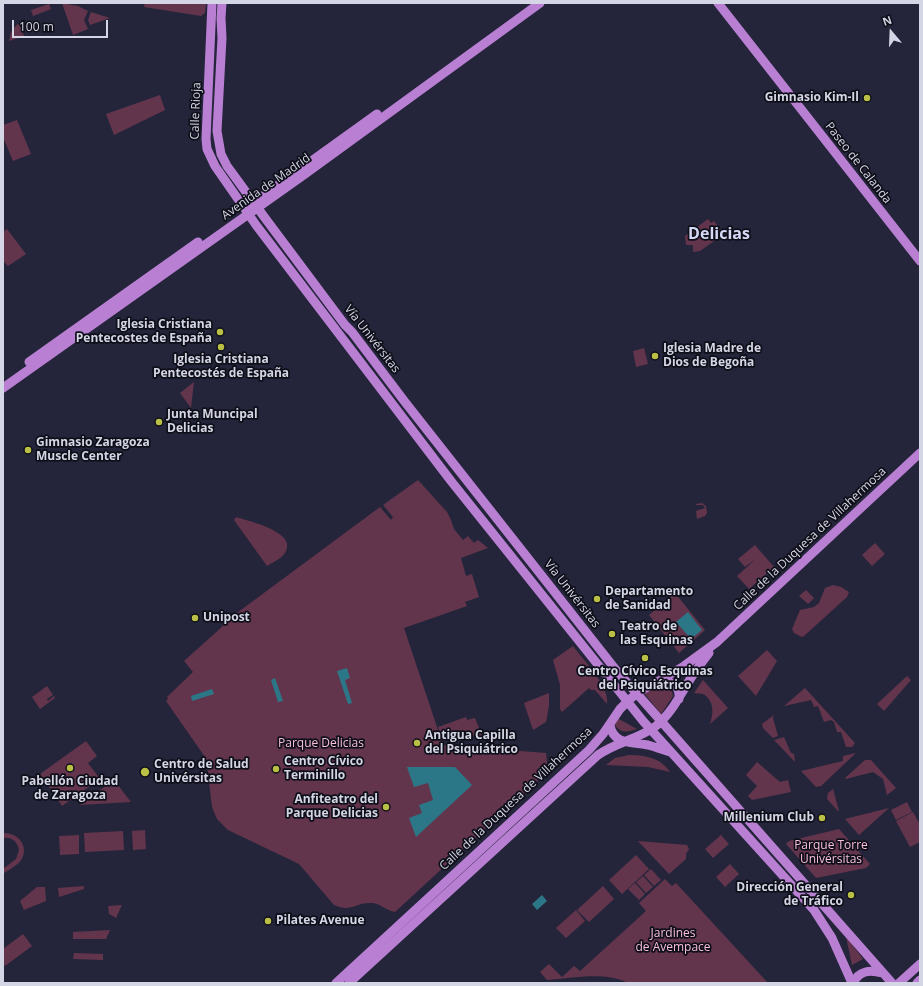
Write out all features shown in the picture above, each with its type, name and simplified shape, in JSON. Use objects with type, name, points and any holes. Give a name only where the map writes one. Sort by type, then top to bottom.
[{"type":"main road","name":"Calle Rioja","points":[[212,3],[206,138],[207,149],[215,166],[247,211]]},
{"type":"main road","name":"Calle Rioja","points":[[222,3],[222,35],[217,126],[218,144],[227,166],[255,205]]},
{"type":"main road","name":"Avenida de Madrid","points":[[3,388],[530,3]]},
{"type":"main road","name":"Avenida de Madrid","points":[[255,205],[482,46],[540,3]]},
{"type":"main road","name":"Paseo de Calanda","points":[[718,3],[920,261]]},
{"type":"main road","points":[[211,26],[218,23],[221,18]]},
{"type":"main road","points":[[211,26],[218,29],[222,35]]},
{"type":"main road","name":"Vía Univérsitas","points":[[255,205],[345,325],[607,658],[636,693],[892,983]]},
{"type":"main road","name":"Avenida de Madrid","points":[[3,380],[247,211]]},
{"type":"main road","name":"Vía Univérsitas","points":[[247,211],[340,336],[447,474],[627,701],[814,910],[832,938],[853,983]]},
{"type":"main road","points":[[392,402],[405,402]]},
{"type":"main road","name":"Calle de la Duquesa de Villahermosa","points":[[336,983],[589,750],[610,725],[627,701],[636,693],[659,682],[694,660],[717,642],[920,454]]},
{"type":"main road","name":"Calle de la Duquesa de Villahermosa","points":[[349,983],[598,755],[623,741],[651,729],[661,721],[672,709],[701,663],[717,642]]},
{"type":"main road","points":[[659,682],[670,682],[675,685],[678,690],[679,699]]},
{"type":"main road","points":[[610,725],[615,736],[623,741],[648,745],[673,753]]},
{"type":"main road","points":[[899,983],[920,964]]},
{"type":"main road","points":[[853,983],[863,972],[872,971],[882,973]]},
{"type":"main road","points":[[917,983],[920,980]]},
{"type":"green space","points":[[62,3],[78,6],[88,11],[84,20],[88,29],[73,35]]},
{"type":"green space","points":[[145,3],[206,3],[205,13],[201,16],[144,7]]},
{"type":"green space","points":[[49,4],[51,9],[33,16],[31,10]]},
{"type":"green space","points":[[91,12],[110,18],[90,25],[88,20]]},
{"type":"green space","points":[[19,22],[24,36],[9,41],[11,32]]},
{"type":"green space","points":[[160,95],[165,110],[114,135],[106,114]]},
{"type":"green space","points":[[17,120],[31,154],[13,161],[3,137],[3,125]]},
{"type":"green space","points":[[708,219],[711,223],[714,221],[724,234],[700,251],[693,252],[693,245],[686,245],[685,236]]},
{"type":"green space","points":[[7,229],[26,254],[8,266],[3,261],[3,232]]},
{"type":"green space","points":[[644,348],[648,364],[636,367],[633,351]]},
{"type":"green space","points":[[194,382],[191,408],[180,393]]},
{"type":"green space","name":"Parque Delicias","points":[[418,480],[447,512],[454,529],[463,540],[468,536],[474,543],[478,540],[488,548],[461,558],[466,576],[472,574],[479,597],[465,602],[467,606],[404,628],[443,745],[546,753],[548,771],[395,912],[371,903],[345,908],[334,905],[299,864],[228,830],[217,819],[212,807],[205,757],[166,701],[168,699],[167,697],[193,672],[184,661],[223,626],[222,624],[380,507],[391,520],[393,517],[383,505]]},
{"type":"green space","points":[[702,503],[706,506],[707,513],[705,516],[697,519],[696,511],[705,508],[703,505],[696,504]]},
{"type":"green space","points":[[236,517],[279,533],[285,539],[287,546],[285,553],[279,559],[267,566],[234,520]]},
{"type":"green space","points":[[875,543],[885,554],[872,566],[862,555]]},
{"type":"green space","points":[[755,545],[774,567],[749,589],[737,576],[756,559],[745,567],[738,559]]},
{"type":"green space","points":[[833,585],[841,587],[849,592],[847,597],[804,636],[802,637],[794,633],[792,629],[800,610],[814,607],[819,603],[825,588]]},
{"type":"green space","points":[[806,590],[814,598],[808,604],[799,596]]},
{"type":"green space","points":[[675,593],[705,630],[679,653],[649,615]]},
{"type":"green space","points":[[573,646],[600,681],[607,697],[607,704],[595,690],[591,690],[589,688],[562,712],[560,709],[560,685],[553,660]]},
{"type":"green space","points":[[767,650],[777,661],[756,696],[738,676]]},
{"type":"green space","points":[[907,676],[911,680],[884,711],[877,704]]},
{"type":"green space","points":[[703,680],[728,708],[710,724],[712,716],[711,703],[703,694],[694,693]]},
{"type":"green space","points":[[47,686],[53,695],[47,699],[48,701],[54,696],[55,698],[40,709],[32,697]]},
{"type":"green space","points":[[662,686],[670,688],[673,696],[661,714],[644,693]]},
{"type":"green space","points":[[805,688],[855,743],[852,747],[846,747],[841,732],[837,732],[834,722],[831,720],[824,722],[818,706],[814,707],[811,700],[784,706]]},
{"type":"green space","points":[[549,693],[549,706],[546,722],[533,730],[524,703]]},
{"type":"green space","points":[[774,715],[773,718],[778,736],[773,738],[763,728],[762,724]]},
{"type":"green space","points":[[466,717],[467,720],[475,718],[483,738],[476,739],[471,732],[443,741],[438,727]]},
{"type":"green space","points":[[617,718],[637,729],[628,731],[620,730],[615,725]]},
{"type":"green space","points":[[784,737],[791,753],[794,754],[795,762],[774,740]]},
{"type":"green space","name":"Pabellón Ciudad de Zaragoza","points":[[86,741],[97,756],[88,763],[100,779],[62,806],[45,781],[42,783],[39,779],[41,777],[40,774]]},
{"type":"green space","points":[[856,753],[821,786],[816,787],[801,771],[843,761],[843,756]]},
{"type":"green space","points":[[629,755],[657,760],[670,772],[648,767],[606,765],[615,758]]},
{"type":"green space","points":[[865,760],[871,760],[896,788],[887,795],[883,779],[873,772],[845,778]]},
{"type":"green space","points":[[757,762],[780,782],[788,780],[791,792],[752,800],[748,796],[757,786],[746,775]]},
{"type":"green space","points":[[114,780],[131,802],[80,805]]},
{"type":"green space","points":[[833,789],[839,811],[827,799],[828,793]]},
{"type":"green space","points":[[907,802],[912,812],[896,820],[891,810]]},
{"type":"green space","points":[[889,808],[859,835],[845,819]]},
{"type":"green space","points":[[913,812],[920,825],[920,842],[910,847],[896,821]]},
{"type":"green space","name":"Parque Torre Univérsitas","points":[[839,829],[870,864],[866,868],[816,878],[786,844],[789,841]]},
{"type":"green space","points":[[145,830],[146,849],[133,850],[132,831]]},
{"type":"green space","points":[[123,831],[124,850],[85,852],[84,833]]},
{"type":"green space","points":[[3,833],[8,833],[18,838],[23,845],[24,850],[21,860],[3,874],[3,869],[16,859],[19,850],[14,840],[3,838]]},
{"type":"green space","points":[[79,835],[79,854],[60,855],[59,836]]},
{"type":"green space","points":[[721,835],[729,844],[713,858],[705,849]]},
{"type":"green space","points":[[638,841],[687,845],[689,849],[686,854],[686,859],[669,874]]},
{"type":"green space","points":[[636,855],[649,869],[622,894],[609,880]]},
{"type":"green space","points":[[730,864],[739,874],[725,887],[716,877]]},
{"type":"green space","points":[[651,869],[661,880],[654,886],[644,875]]},
{"type":"green space","points":[[643,876],[653,887],[646,893],[636,882]]},
{"type":"green space","name":"Jardines de Avempace","points":[[665,879],[672,886],[676,883],[768,983],[628,983],[619,979],[599,976],[547,980],[540,972],[549,964],[562,977],[574,966],[580,971],[646,911],[639,903]]},
{"type":"green space","points":[[635,883],[645,894],[639,900],[628,889]]},
{"type":"green space","points":[[84,886],[84,889],[59,897],[58,888]]},
{"type":"green space","points":[[603,886],[614,899],[589,922],[577,910]]},
{"type":"green space","points":[[37,887],[45,887],[46,901],[24,910],[20,901]]},
{"type":"green space","points":[[122,905],[116,918],[109,914],[108,906]]},
{"type":"green space","points":[[576,910],[585,921],[566,938],[556,928]]},
{"type":"green space","points":[[110,930],[106,939],[73,939],[73,932]]},
{"type":"green space","points":[[23,934],[32,946],[5,966],[3,963],[3,949]]},
{"type":"green space","points":[[846,937],[863,959],[852,965]]},
{"type":"green space","points":[[74,953],[103,954],[103,960],[73,959]]},
{"type":"shaded area","points":[[688,612],[702,630],[691,639],[676,622]]},
{"type":"shaded area","points":[[347,668],[350,678],[345,680],[352,703],[348,704],[337,671]]},
{"type":"shaded area","points":[[275,678],[283,701],[278,702],[271,680]]},
{"type":"shaded area","points":[[212,689],[214,694],[192,701],[191,696]]},
{"type":"shaded area","points":[[407,767],[455,767],[472,785],[416,837],[409,818],[422,813],[419,805],[433,800],[428,783],[414,787]]},
{"type":"shaded area","points":[[542,895],[547,901],[537,910],[532,904]]},
{"type":"place","name":"Gimnasio Kim-Il","points":[[867,98]]},
{"type":"place","name":"Iglesia Cristiana Pentecostes de España","points":[[220,332]]},
{"type":"place","name":"Iglesia Cristiana Pentecostés de España","points":[[221,347]]},
{"type":"place","name":"Iglesia Madre de Dios de Begoña","points":[[655,356]]},
{"type":"place","name":"Junta Muncipal Delicias","points":[[159,422]]},
{"type":"place","name":"Gimnasio Zaragoza Muscle Center","points":[[28,450]]},
{"type":"place","name":"Departamento de Sanidad","points":[[597,599]]},
{"type":"place","name":"Unipost","points":[[195,618]]},
{"type":"place","name":"Teatro de las Esquinas","points":[[612,634]]},
{"type":"place","name":"Centro Cívico Esquinas del Psiquiátrico","points":[[645,658]]},
{"type":"place","name":"Antigua Capilla del Psiquiátrico","points":[[417,743]]},
{"type":"place","name":"Pabellón Ciudad de Zaragoza","points":[[70,768]]},
{"type":"place","name":"Centro Cívico Terminillo","points":[[276,769]]},
{"type":"place","name":"Centro de Salud Univérsitas","points":[[145,772]]},
{"type":"place","name":"Anfiteatro del Parque Delicias","points":[[386,807]]},
{"type":"place","name":"Millenium Club","points":[[822,818]]},
{"type":"place","name":"Dirección General de Tráfico","points":[[851,895]]},
{"type":"place","name":"Pilates Avenue","points":[[268,921]]},
{"type":"district","name":"Delicias","points":[[719,234]]}]
